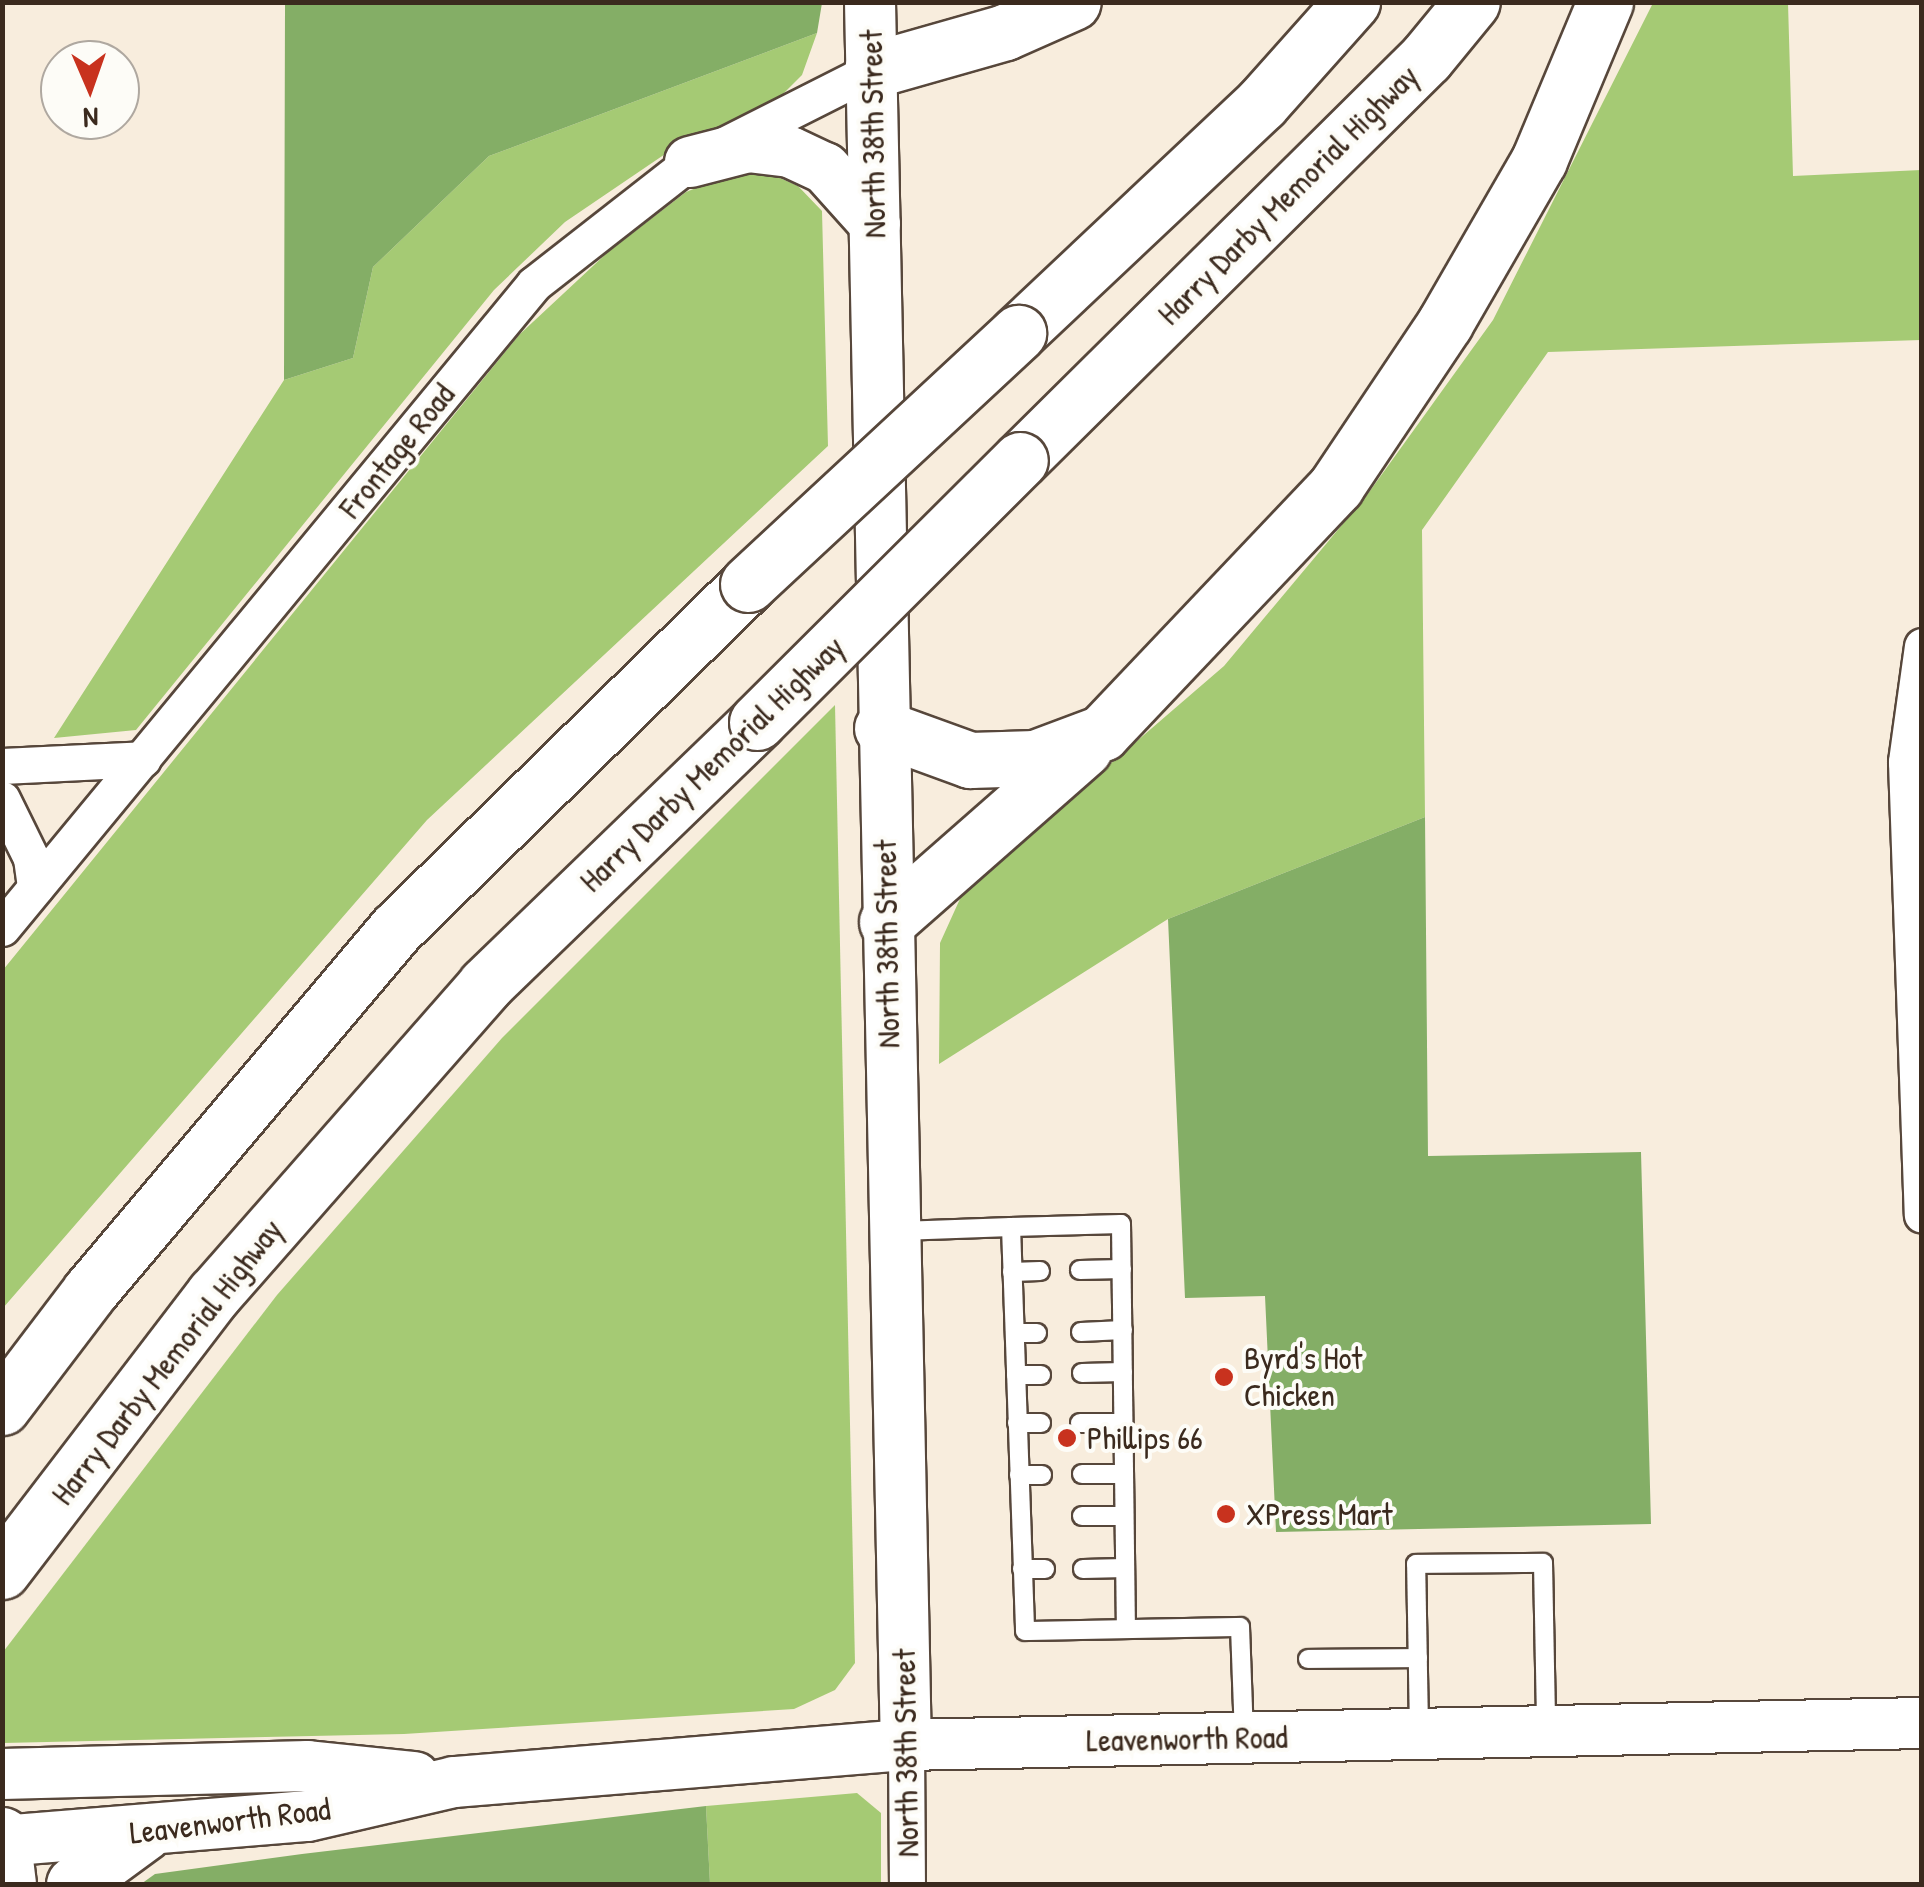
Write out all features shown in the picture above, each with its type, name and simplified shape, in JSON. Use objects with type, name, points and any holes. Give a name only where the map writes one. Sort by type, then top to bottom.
[{"type":"highway","points":[[2,1407],[90,1291],[396,929],[748,584],[1261,104],[1352,2]]},
{"type":"highway","name":"Harry Darby Memorial Highway","points":[[2,1571],[214,1294],[486,985],[757,722],[1426,58],[1472,2]]},
{"type":"highway","points":[[887,922],[1102,733],[1336,486],[1446,323],[1539,160],[1605,2]]},
{"type":"highway","points":[[872,70],[1041,6]]},
{"type":"highway","points":[[882,728],[970,760],[1035,758],[1102,733]]},
{"type":"highway","points":[[74,1884],[146,1832]]},
{"type":"main road","name":"North 38th Street","points":[[870,2],[906,1745]]},
{"type":"main road","points":[[690,162],[748,147],[790,152],[825,168],[875,224]]},
{"type":"main road","name":"Leavenworth Road","points":[[5,1851],[308,1816],[454,1782],[906,1745],[1922,1723]]},
{"type":"main road","name":"Leavenworth Road","points":[[2,1774],[308,1766],[454,1782]]},
{"type":"street","name":"Frontage Road","points":[[2,928],[534,284],[690,162],[872,70]]},
{"type":"street","points":[[1922,646],[1906,762],[1922,1215]]},
{"type":"street","points":[[2,766],[144,760]]},
{"type":"street","points":[[2,799],[31,858],[35,888]]},
{"type":"street","name":"North 38th Street","points":[[906,1745],[907,1884]]},
{"type":"lane","points":[[895,1232],[1121,1224],[1126,1630]]},
{"type":"lane","points":[[1011,1227],[1024,1631],[1240,1627],[1244,1737]]},
{"type":"lane","points":[[1080,1270],[1122,1269]]},
{"type":"lane","points":[[1012,1272],[1040,1271]]},
{"type":"lane","points":[[1081,1332],[1123,1330]]},
{"type":"lane","points":[[1014,1333],[1038,1333]]},
{"type":"lane","points":[[1082,1373],[1123,1372]]},
{"type":"lane","points":[[1016,1375],[1041,1374]]},
{"type":"lane","points":[[1017,1423],[1040,1423]]},
{"type":"lane","points":[[1080,1423],[1124,1423]]},
{"type":"lane","points":[[1082,1474],[1124,1474]]},
{"type":"lane","points":[[1019,1475],[1042,1475]]},
{"type":"lane","points":[[1082,1516],[1124,1516]]},
{"type":"lane","points":[[1021,1517],[1043,1517]]},
{"type":"lane","points":[[1420,1734],[1416,1564],[1543,1562],[1546,1731]]},
{"type":"lane","points":[[1084,1568],[1125,1568]]},
{"type":"lane","points":[[1022,1569],[1045,1569]]},
{"type":"lane","points":[[1308,1659],[1418,1658]]},
{"type":"green space","points":[[285,2],[822,3],[817,33],[489,156],[373,267],[353,358],[284,380]]},
{"type":"green space","points":[[1653,3],[1788,3],[1793,176],[1921,170],[1921,340],[1548,352],[1422,530],[1425,817],[1168,919],[939,1064],[940,943],[964,890],[1224,666],[1367,495],[1493,320]]},
{"type":"green space","points":[[817,33],[802,75],[777,100],[674,148],[565,222],[494,290],[136,730],[54,738],[284,380],[353,358],[373,267],[489,156]]},
{"type":"green space","points":[[733,173],[771,174],[798,186],[822,211],[828,446],[427,820],[3,1308],[3,970],[519,335],[608,252],[686,192]]},
{"type":"green space","points":[[835,705],[855,1663],[835,1690],[794,1709],[404,1734],[3,1743],[3,1652],[277,1295],[502,1038]]},
{"type":"green space","points":[[1425,817],[1428,1156],[1641,1152],[1651,1524],[1276,1532],[1265,1296],[1185,1298],[1168,919]]},
{"type":"green space","points":[[857,1793],[881,1813],[881,1884],[710,1884],[706,1806]]},
{"type":"green space","points":[[706,1806],[710,1884],[141,1884],[155,1874]]},
{"type":"place","name":"Byrd's Hot Chicken","points":[[1224,1377]]},
{"type":"place","name":"Phillips 66","points":[[1067,1438]]},
{"type":"place","name":"XPress Mart","points":[[1226,1514]]}]
